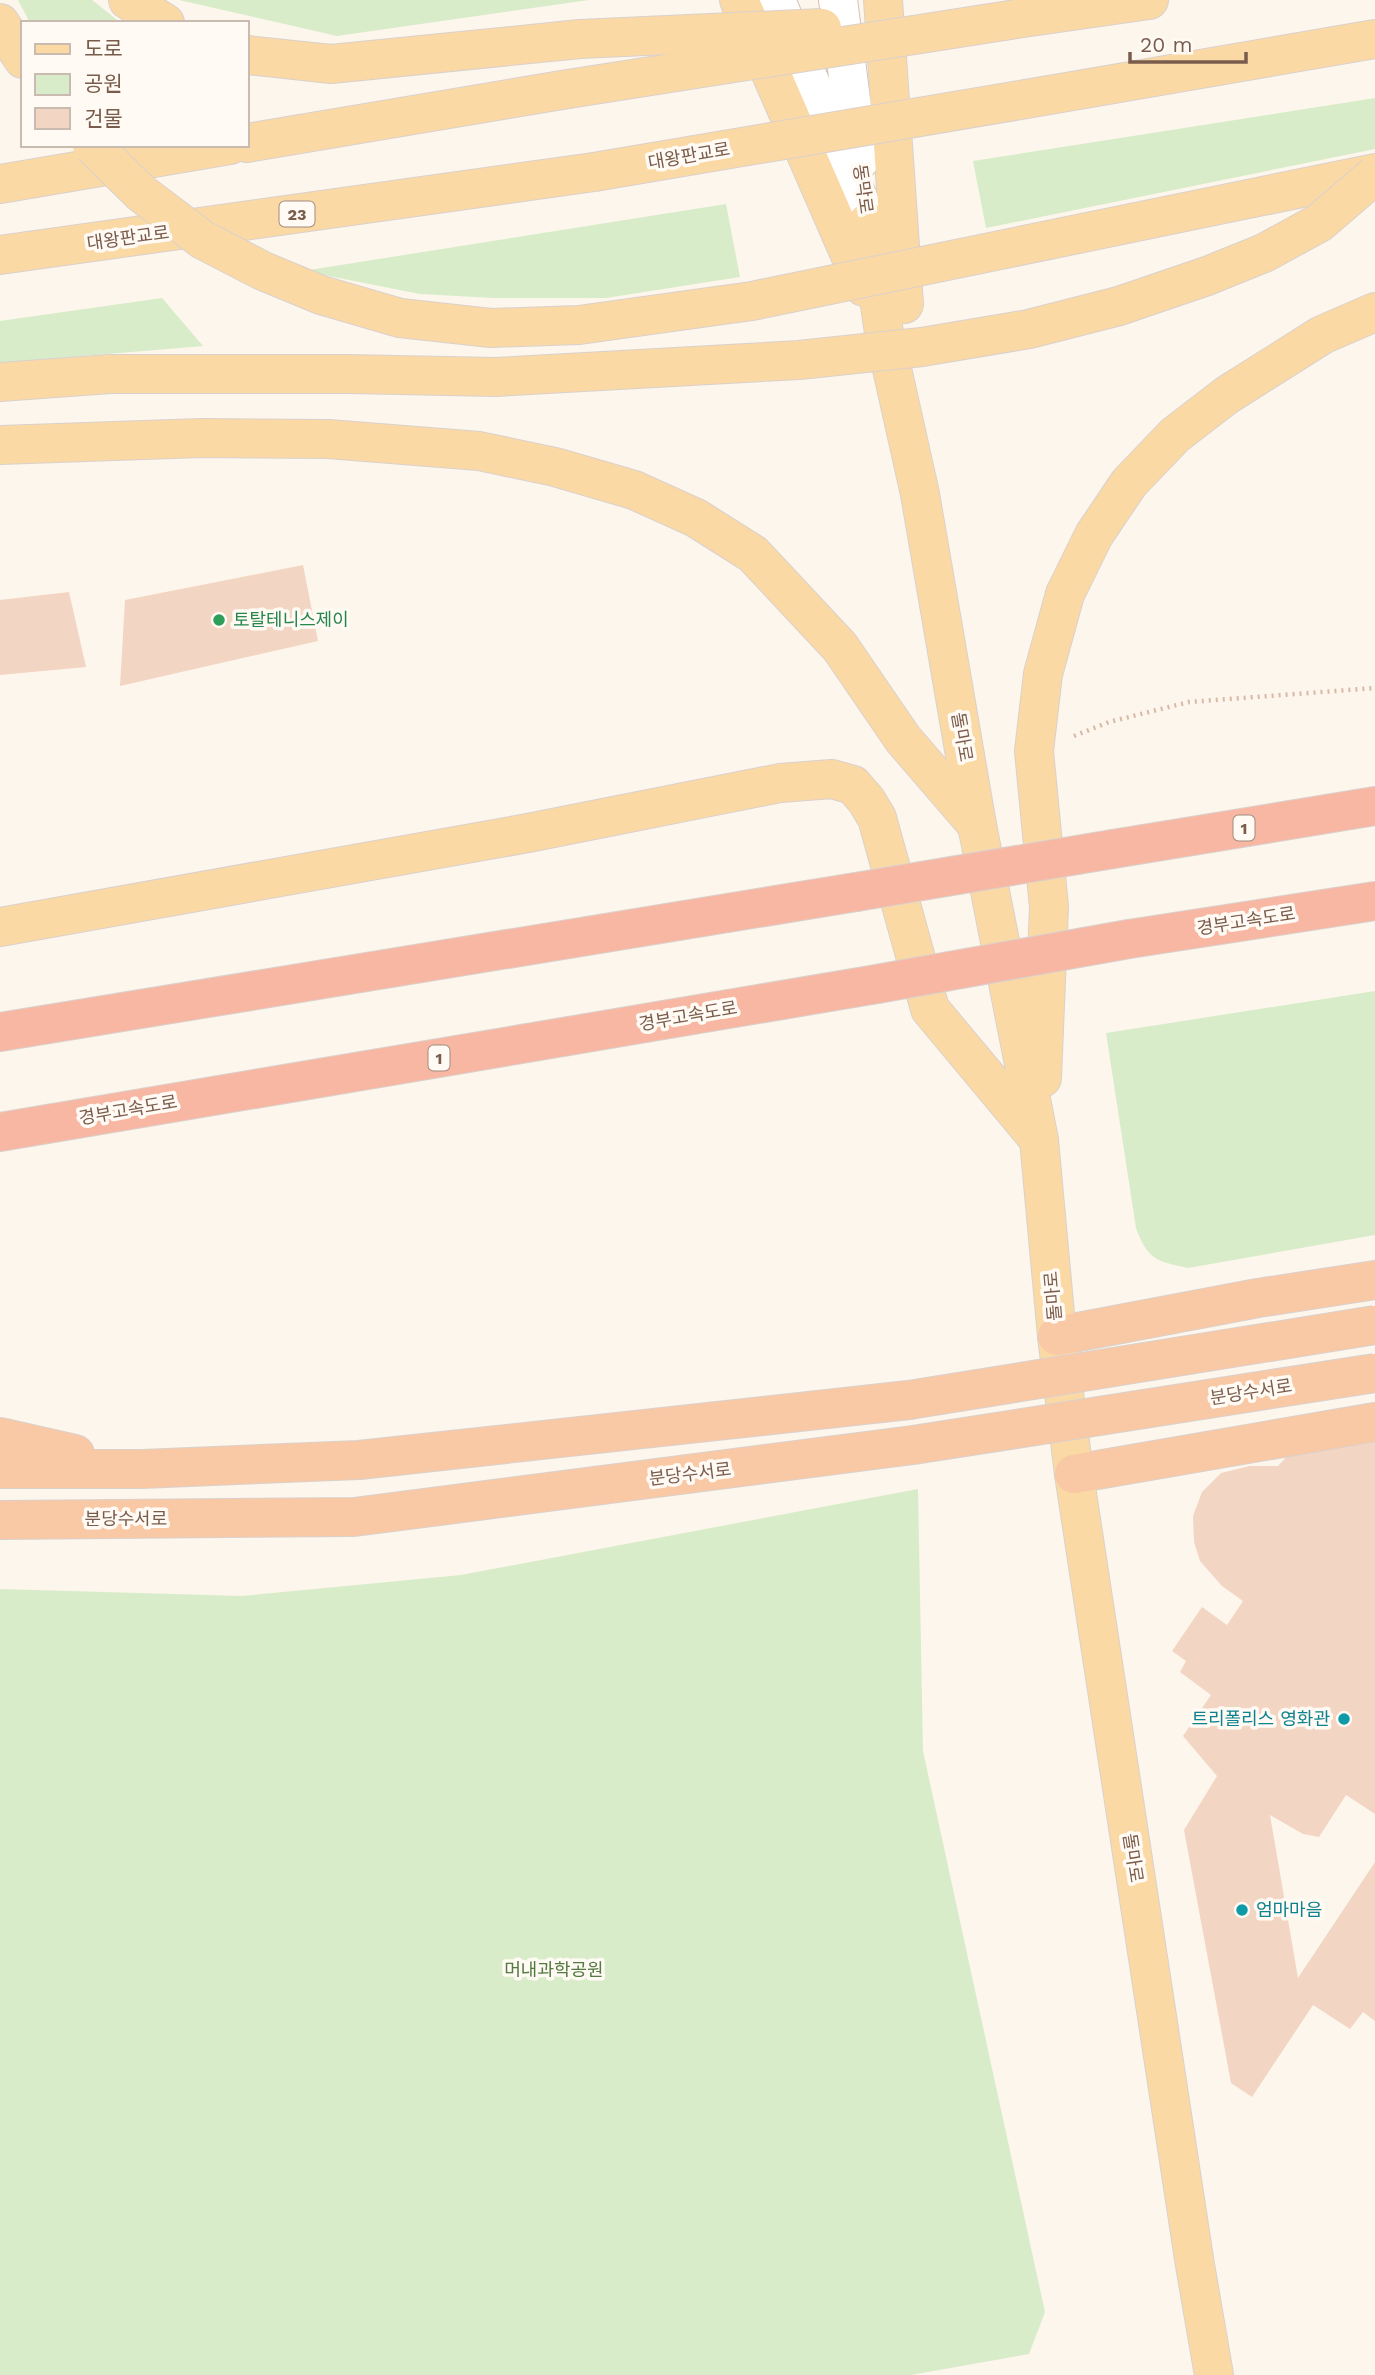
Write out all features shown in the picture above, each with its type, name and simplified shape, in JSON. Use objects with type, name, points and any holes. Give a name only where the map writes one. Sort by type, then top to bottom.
[{"type":"highway","name":"1","points":[[0,1032],[1375,806]]},
{"type":"highway","name":"경부고속도로","points":[[0,1132],[1129,939],[1375,901]]},
{"type":"highway","points":[[1057,1336],[1258,1298],[1375,1280]]},
{"type":"highway","points":[[0,1469],[142,1469],[359,1460],[909,1400],[1375,1325]]},
{"type":"highway","name":"분당수서로","points":[[0,1520],[354,1517],[913,1446],[1375,1373]]},
{"type":"highway","points":[[1074,1474],[1375,1422]]},
{"type":"highway","points":[[0,1437],[142,1469]]},
{"type":"main road","points":[[128,0],[162,21]]},
{"type":"main road","points":[[739,0],[884,332]]},
{"type":"main road","name":"동막로","points":[[776,0],[867,222]]},
{"type":"main road","name":"동막로","points":[[838,0],[867,222]]},
{"type":"main road","points":[[883,0],[895,200],[920,494]]},
{"type":"main road","points":[[248,142],[568,89],[1149,0]]},
{"type":"main road","points":[[248,55],[331,64],[580,39],[1016,19]]},
{"type":"main road","points":[[0,23],[21,56]]},
{"type":"main road","name":"대왕판교로","points":[[0,255],[594,172],[1375,39]]},
{"type":"main road","points":[[94,147],[141,193],[203,240],[263,271],[321,295],[400,318],[491,328],[579,325],[752,301],[1375,174]]},
{"type":"main road","points":[[0,184],[218,147]]},
{"type":"main road","points":[[0,382],[110,374],[496,377],[799,360],[922,347],[1029,329],[1119,306],[1207,276],[1264,253],[1319,223],[1375,174]]},
{"type":"main road","name":"돌마로","points":[[867,222],[884,332],[920,494],[977,825],[1039,1140],[1057,1336],[1074,1474],[1214,2375]]},
{"type":"main road","points":[[1039,1140],[1049,906],[1034,751],[1043,674],[1065,594],[1094,535],[1129,483],[1175,435],[1227,395],[1322,335],[1375,312]]},
{"type":"main road","points":[[0,445],[201,438],[327,439],[479,451],[555,467],[634,490],[696,518],[753,554],[840,647],[903,739],[977,825]]},
{"type":"main road","points":[[0,927],[528,833],[780,783],[832,779],[853,785],[877,818],[930,1009],[1039,1140]]},
{"type":"path","points":[[1034,751],[1109,722],[1189,702],[1375,688]]},
{"type":"green space","points":[[18,0],[92,0],[118,21],[29,21]]},
{"type":"green space","points":[[179,0],[589,0],[337,36]]},
{"type":"green space","points":[[1375,98],[1375,149],[986,228],[973,161]]},
{"type":"green space","points":[[726,204],[740,277],[606,298],[494,298],[420,294],[303,271]]},
{"type":"green space","points":[[162,298],[203,346],[0,363],[0,321]]},
{"type":"green space","points":[[1375,991],[1375,1235],[1188,1268],[1161,1261],[1149,1253],[1136,1228],[1106,1033]]},
{"type":"green space","name":"머내과학공원","points":[[918,1489],[923,1751],[1045,2312],[1029,2354],[911,2375],[0,2375],[0,1589],[242,1596],[461,1575]]},
{"type":"building","name":"토탈테니스제이","points":[[303,565],[318,641],[120,686],[125,600]]},
{"type":"building","points":[[69,592],[86,667],[0,675],[0,600]]},
{"type":"building","points":[[1375,1440],[1375,1814],[1346,1795],[1319,1837],[1303,1834],[1270,1815],[1298,1978],[1375,1862],[1375,2021],[1363,2012],[1350,2029],[1313,2005],[1252,2097],[1231,2083],[1184,1830],[1217,1776],[1183,1736],[1211,1695],[1180,1672],[1186,1661],[1172,1651],[1202,1607],[1227,1625],[1243,1601],[1222,1586],[1200,1561],[1194,1542],[1193,1516],[1202,1492],[1221,1473],[1250,1466],[1278,1466],[1290,1453]]},
{"type":"place","name":"토탈테니스제이","points":[[219,620]]},
{"type":"place","name":"트리폴리스 영화관","points":[[1344,1719]]},
{"type":"place","name":"엄마마음","points":[[1242,1910]]}]
